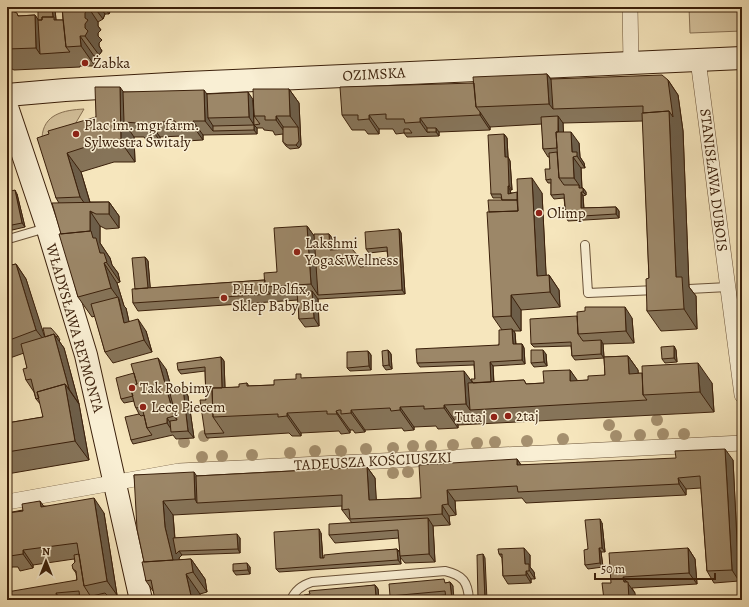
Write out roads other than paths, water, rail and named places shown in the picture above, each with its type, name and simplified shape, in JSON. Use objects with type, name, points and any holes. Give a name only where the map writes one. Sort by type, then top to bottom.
[{"type":"main road","name":"OZIMSKA","points":[[7,95],[187,83],[742,58]]},
{"type":"main road","name":"WŁADYSŁAWA REYMONTA","points":[[7,107],[47,227],[86,355],[141,600]]},
{"type":"street","points":[[630,7],[632,63]]},
{"type":"street","name":"STANISŁAWA DUBOIS","points":[[698,60],[742,395]]},
{"type":"street","name":"TADEUSZA KOŚCIUSZKI","points":[[7,502],[169,472],[742,443]]},
{"type":"lane","points":[[7,238],[12,238],[47,227]]},
{"type":"lane","points":[[585,245],[588,293],[663,290]]},
{"type":"lane","points":[[689,289],[728,287]]},
{"type":"lane","points":[[291,600],[304,584],[312,582],[445,571],[463,577],[467,584],[469,600]]},
{"type":"place","name":"Żabka","points":[[85,63]]},
{"type":"place","name":"Plac im. mgr farm. Sylwestra Świtały","points":[[76,134]]},
{"type":"place","name":"Olimp","points":[[539,213]]},
{"type":"place","name":"Lakshmi Yoga&Wellness","points":[[297,252]]},
{"type":"place","name":"P.H.U Polfix, Sklep Baby Blue","points":[[224,298]]},
{"type":"place","name":"Tak Robimy","points":[[132,388]]},
{"type":"place","name":"Lecę Piecem","points":[[143,407]]},
{"type":"place","name":"2taj","points":[[508,416]]},
{"type":"place","name":"Tutaj","points":[[494,417]]}]
